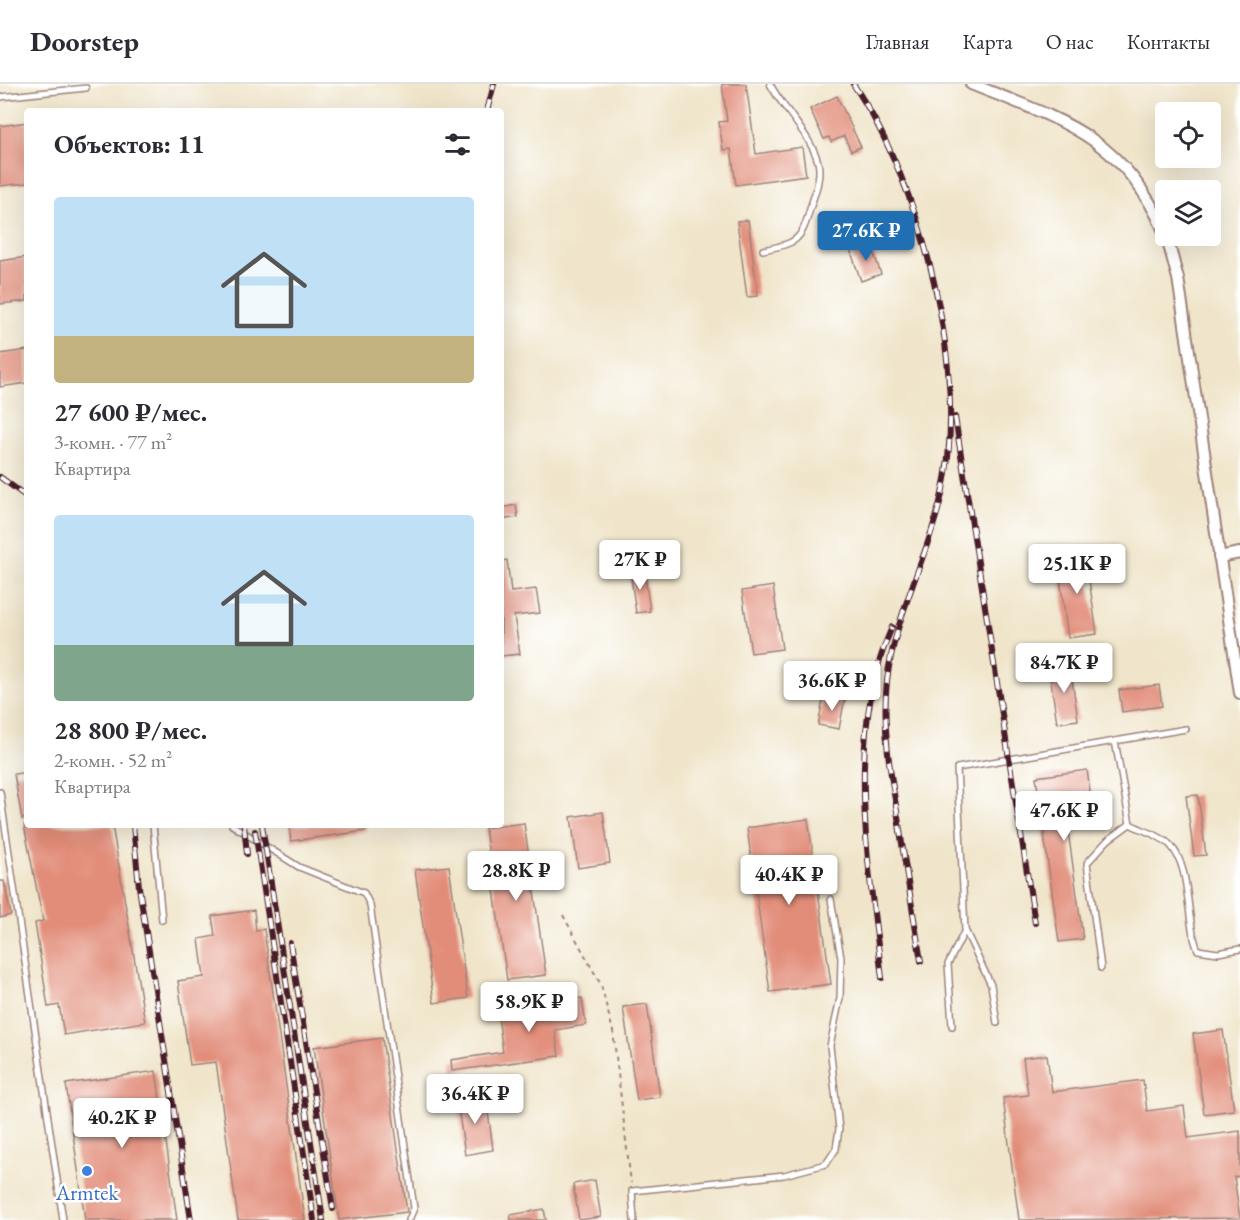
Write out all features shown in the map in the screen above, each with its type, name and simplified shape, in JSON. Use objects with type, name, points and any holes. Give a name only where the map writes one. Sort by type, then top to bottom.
[{"type":"street","points":[[971,84],[1067,123],[1101,144],[1144,191],[1164,230],[1178,278],[1240,693]]},
{"type":"street","points":[[1219,557],[1240,553]]},
{"type":"lane","points":[[763,250],[792,243],[803,233],[819,173],[813,149],[777,99],[770,84]]},
{"type":"lane","points":[[0,97],[86,88]]},
{"type":"lane","points":[[997,1023],[991,985],[965,930],[957,768],[1186,729]]},
{"type":"lane","points":[[1115,741],[1130,824]]},
{"type":"lane","points":[[0,792],[63,1220]]},
{"type":"lane","points":[[1130,824],[1171,845],[1180,862],[1192,936],[1198,950],[1218,952],[1240,949]]},
{"type":"lane","points":[[1101,968],[1087,864],[1108,840],[1130,824]]},
{"type":"lane","points":[[153,828],[162,920]]},
{"type":"lane","points":[[237,828],[299,867],[364,893],[370,904],[414,1209],[409,1220]]},
{"type":"lane","points":[[634,1220],[632,1191],[784,1175],[826,1164],[836,1149],[839,1129],[830,1046],[840,998],[841,958],[831,899]]},
{"type":"lane","points":[[952,1026],[948,964],[965,930]]},
{"type":"path","points":[[563,915],[601,985],[613,1031],[632,1191]]},
{"type":"building","points":[[722,84],[746,84],[756,154],[802,147],[806,175],[736,185],[731,149],[723,150],[719,122],[727,121]]},
{"type":"building","points":[[837,96],[861,147],[851,151],[844,136],[831,142],[829,137],[824,139],[810,109]]},
{"type":"building","points":[[24,122],[24,183],[0,186],[0,126]]},
{"type":"building","points":[[748,220],[758,296],[747,297],[737,221]]},
{"type":"building","points":[[870,242],[881,274],[861,281],[850,249]]},
{"type":"building","points":[[24,257],[24,301],[0,304],[0,261]]},
{"type":"building","points":[[24,350],[24,383],[0,387],[0,354]]},
{"type":"building","points":[[516,505],[518,517],[504,519],[504,507]]},
{"type":"building","points":[[1085,552],[1097,634],[1068,638],[1057,556]]},
{"type":"building","points":[[504,560],[507,560],[511,592],[536,589],[540,613],[514,616],[520,654],[504,656]]},
{"type":"building","points":[[644,569],[650,611],[636,613],[630,571]]},
{"type":"building","points":[[773,586],[782,649],[751,653],[742,591]]},
{"type":"building","points":[[1070,665],[1078,720],[1057,723],[1049,668]]},
{"type":"building","points":[[1159,685],[1162,706],[1122,712],[1119,690]]},
{"type":"building","points":[[824,695],[845,698],[839,729],[818,725]]},
{"type":"building","points":[[1087,770],[1094,819],[1067,823],[1083,939],[1059,942],[1036,777]]},
{"type":"building","points":[[24,772],[24,819],[22,819],[14,774]]},
{"type":"building","points":[[1198,795],[1206,855],[1194,856],[1186,796]]},
{"type":"building","points":[[603,812],[610,863],[578,868],[571,817]]},
{"type":"building","points":[[808,819],[831,984],[770,992],[747,828]]},
{"type":"building","points":[[524,823],[546,975],[507,980],[485,828],[504,828],[504,826]]},
{"type":"building","points":[[25,828],[113,828],[145,1022],[64,1035],[59,1005],[48,1007],[35,923],[43,921]]},
{"type":"building","points":[[289,828],[366,828],[366,831],[291,841]]},
{"type":"building","points":[[449,866],[468,998],[434,1003],[415,870]]},
{"type":"building","points":[[0,881],[4,881],[11,915],[0,918]]},
{"type":"building","points":[[254,910],[256,931],[264,929],[305,1220],[238,1220],[216,1062],[190,1065],[178,981],[204,977],[199,939],[215,936],[212,916]]},
{"type":"building","points":[[582,998],[586,1025],[555,1030],[559,1056],[452,1071],[451,1060],[503,1052],[497,1009]]},
{"type":"building","points":[[647,1004],[660,1097],[637,1100],[623,1007]]},
{"type":"building","points":[[1223,1030],[1234,1110],[1204,1114],[1193,1034]]},
{"type":"building","points":[[382,1038],[407,1212],[339,1220],[314,1047]]},
{"type":"building","points":[[1047,1055],[1052,1092],[1143,1080],[1147,1111],[1184,1106],[1188,1138],[1240,1131],[1240,1176],[1234,1177],[1240,1218],[1019,1220],[1003,1098],[1028,1095],[1023,1058]]},
{"type":"building","points":[[156,1071],[177,1220],[85,1220],[66,1084]]},
{"type":"building","points":[[486,1096],[493,1150],[465,1155],[457,1100]]},
{"type":"building","points":[[595,1180],[601,1217],[579,1220],[573,1184]]},
{"type":"building","points":[[544,1209],[546,1220],[511,1220],[510,1215]]},
{"type":"railway","points":[[488,108],[494,84]]},
{"type":"railway","points":[[853,84],[878,126],[900,174],[919,226],[934,282],[944,338],[950,393],[949,446],[942,494],[891,657],[885,715],[890,766],[921,961]]},
{"type":"railway","points":[[955,417],[1035,923]]},
{"type":"railway","points":[[0,477],[24,495]]},
{"type":"railway","points":[[882,978],[867,846],[864,756],[868,712],[877,668],[892,627]]},
{"type":"railway","points":[[133,828],[139,887],[191,1220]]},
{"type":"railway","points":[[244,828],[247,854]]},
{"type":"railway","points":[[262,828],[323,1220]]},
{"type":"railway","points":[[255,831],[314,1220]]},
{"type":"railway","points":[[290,943],[333,1209]]},
{"type":"place","name":"Armtek","points":[[87,1171]]}]
